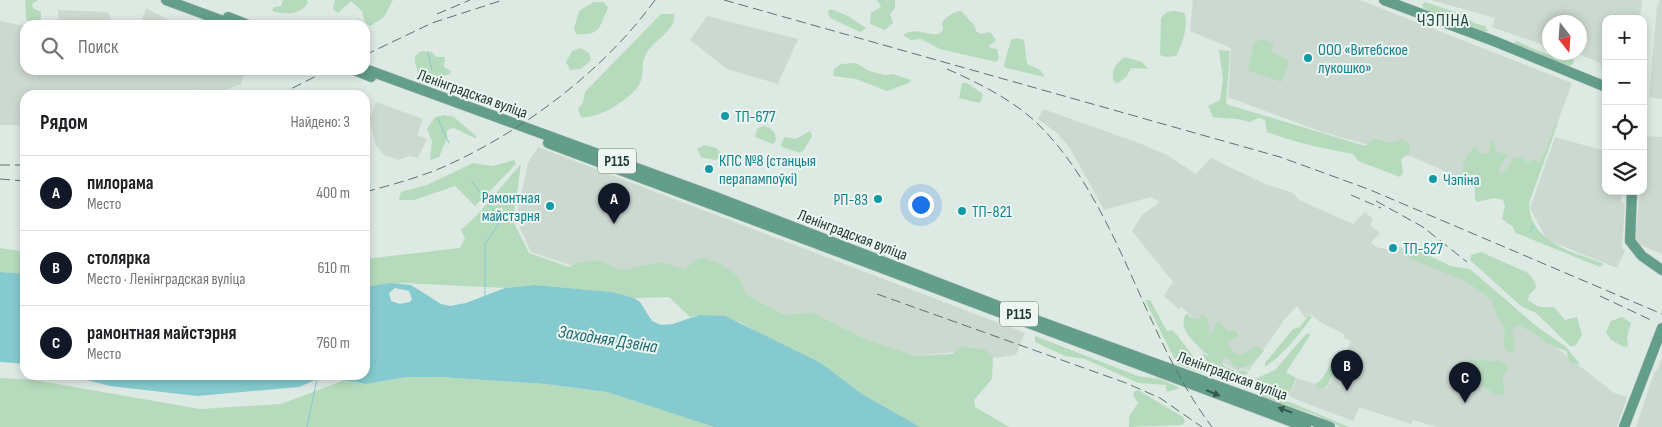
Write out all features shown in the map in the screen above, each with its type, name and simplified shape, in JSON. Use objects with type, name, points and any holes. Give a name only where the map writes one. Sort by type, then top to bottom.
[{"type":"main road","points":[[166,0],[220,20]]},
{"type":"main road","points":[[181,0],[235,20]]},
{"type":"main road","points":[[1384,0],[1494,41],[1602,85]]},
{"type":"main road","name":"Ленінградская вуліца","points":[[370,71],[713,196],[1019,314],[1330,427]]},
{"type":"main road","name":"Ленінградская вуліца","points":[[367,75],[1306,427]]},
{"type":"main road","points":[[1632,195],[1630,241],[1642,256],[1662,270]]},
{"type":"main road","points":[[1624,427],[1662,328]]},
{"type":"shaded area","points":[[1193,0],[1360,0],[1572,83],[1526,208],[1413,157],[1322,132],[1228,97],[1231,48],[1190,31]]},
{"type":"shaded area","points":[[1431,0],[1642,0],[1640,15],[1602,15],[1602,70],[1600,63],[1587,58],[1587,15],[1542,15],[1542,45],[1492,27],[1495,18]]},
{"type":"shaded area","points":[[1660,0],[1662,0],[1662,99],[1649,97],[1657,7]]},
{"type":"shaded area","points":[[146,8],[168,20],[142,20]]},
{"type":"shaded area","points":[[58,10],[108,12],[110,20],[59,20]]},
{"type":"shaded area","points":[[707,16],[798,39],[778,84],[727,69],[690,40]]},
{"type":"shaded area","points":[[0,21],[20,25],[20,75],[244,75],[241,84],[226,90],[20,90],[20,125],[0,125]]},
{"type":"shaded area","points":[[376,102],[423,119],[417,135],[427,139],[418,158],[409,156],[399,160],[384,155],[375,144],[370,119]]},
{"type":"shaded area","points":[[1043,109],[1139,143],[1167,155],[1196,174],[1211,158],[1265,184],[1293,193],[1299,200],[1353,224],[1365,212],[1373,219],[1370,225],[1380,233],[1371,242],[1376,247],[1389,250],[1392,243],[1473,282],[1614,393],[1627,397],[1617,427],[1437,427],[1413,420],[1411,424],[1359,407],[1353,421],[1318,408],[1289,396],[1297,378],[1327,388],[1351,341],[1344,338],[1344,334],[1320,322],[1310,314],[1305,318],[1297,306],[1284,320],[1249,371],[1243,369],[1237,371],[1202,351],[1183,324],[1191,316],[1182,307],[1179,309],[1164,296],[1173,282],[1132,231],[1142,215],[1160,202],[1151,197],[1104,210],[1070,148],[1057,133],[1038,119]]},
{"type":"shaded area","points":[[1647,136],[1662,137],[1662,254],[1638,244],[1635,239],[1640,195],[1647,195]]},
{"type":"shaded area","points":[[1555,137],[1602,150],[1602,195],[1622,195],[1621,202],[1625,204],[1622,248],[1625,250],[1617,268],[1547,240],[1530,208]]},
{"type":"shaded area","points":[[538,147],[1025,333],[1016,355],[993,358],[983,349],[916,356],[865,339],[812,312],[785,315],[747,295],[737,276],[684,269],[662,263],[621,270],[598,260],[570,265],[531,252],[520,228],[518,210],[528,163]]},
{"type":"shaded area","points":[[1662,358],[1662,427],[1636,427],[1654,373],[1657,371]]},
{"type":"green space","points":[[25,0],[38,0],[32,4],[33,8],[41,12],[41,19],[28,20]]},
{"type":"green space","points":[[283,0],[307,0],[308,2],[298,12],[282,13],[272,11],[274,7],[281,6]]},
{"type":"green space","points":[[335,0],[393,0],[384,17],[370,26],[370,20],[364,20],[362,11],[351,1],[338,13],[333,9]]},
{"type":"green space","points":[[877,0],[895,0],[895,8],[890,14],[893,23],[885,30],[870,24],[871,13],[881,7]]},
{"type":"green space","points":[[594,2],[604,2],[608,8],[600,26],[590,34],[576,34],[574,29],[579,11]]},
{"type":"green space","points":[[1425,2],[1461,14],[1474,23],[1485,26],[1488,31],[1483,32],[1441,18],[1426,10],[1422,5]]},
{"type":"green space","points":[[831,9],[848,16],[866,28],[860,32],[830,18],[828,11]]},
{"type":"green space","points":[[961,11],[975,26],[976,31],[980,34],[990,32],[996,40],[989,46],[990,48],[997,49],[999,59],[996,62],[940,49],[921,39],[911,40],[903,35],[912,31],[939,34],[943,30],[942,22],[956,12]]},
{"type":"green space","points":[[1167,12],[1185,13],[1185,30],[1176,56],[1166,57],[1160,55],[1161,18]]},
{"type":"green space","points":[[661,14],[674,14],[674,20],[668,31],[648,50],[643,62],[641,80],[636,89],[605,112],[581,117],[578,109],[583,102],[585,92]]},
{"type":"green space","points":[[1017,38],[1024,40],[1027,64],[1040,70],[1045,77],[1006,68],[1004,65],[1011,40]]},
{"type":"green space","points":[[1262,39],[1274,44],[1271,51],[1289,61],[1281,82],[1249,71],[1248,68],[1254,43]]},
{"type":"green space","points":[[1517,41],[1542,52],[1542,57],[1515,46],[1514,43]]},
{"type":"green space","points":[[581,48],[589,53],[591,60],[581,69],[570,70],[566,62],[572,51]]},
{"type":"green space","points":[[1219,50],[1230,51],[1226,103],[1365,146],[1375,139],[1390,143],[1403,139],[1409,143],[1410,153],[1401,159],[1403,173],[1400,177],[1358,161],[1353,154],[1310,145],[1267,132],[1265,120],[1259,118],[1249,122],[1213,117],[1208,106],[1220,100],[1223,79]]},
{"type":"green space","points":[[421,51],[432,52],[436,57],[445,57],[444,67],[451,71],[450,74],[432,79],[419,76],[415,56]]},
{"type":"green space","points":[[1125,57],[1142,62],[1148,69],[1131,68],[1126,77],[1118,83],[1114,82],[1113,74],[1115,68]]},
{"type":"green space","points":[[1550,60],[1574,60],[1573,64],[1567,67]]},
{"type":"green space","points":[[856,63],[869,71],[885,75],[892,74],[911,80],[909,83],[887,91],[856,79],[833,76],[834,69],[841,64]]},
{"type":"green space","points":[[962,83],[967,83],[983,94],[979,103],[959,98]]},
{"type":"green space","points":[[444,115],[454,117],[477,137],[475,138],[454,128],[447,130],[447,138],[439,157],[430,160],[432,141],[427,129],[435,117]]},
{"type":"green space","points":[[1557,121],[1558,123],[1529,203],[1531,217],[1536,228],[1545,237],[1567,250],[1604,264],[1600,267],[1516,233],[1512,226],[1502,219],[1505,206],[1503,200],[1494,198],[1477,202],[1475,199],[1475,188],[1462,175],[1469,152],[1475,147],[1480,154],[1489,153],[1490,144],[1494,141],[1496,151],[1507,155],[1499,169],[1500,175],[1513,158],[1521,157],[1528,163],[1533,159],[1540,163]]},
{"type":"green space","points":[[763,126],[774,132],[776,140],[773,144],[755,137],[757,129]]},
{"type":"green space","points":[[810,131],[812,136],[804,150],[800,153],[782,147],[781,144],[785,137],[796,139]]},
{"type":"green space","points":[[705,145],[716,148],[722,154],[721,158],[714,160],[701,157],[697,149]]},
{"type":"green space","points":[[514,160],[516,164],[475,206],[455,186],[414,200],[399,200],[401,192],[427,185],[473,163],[493,166]]},
{"type":"green space","points":[[521,164],[513,221],[529,253],[569,267],[577,263],[598,260],[621,270],[662,262],[684,269],[701,257],[719,263],[738,276],[747,295],[785,315],[812,312],[865,339],[916,356],[952,354],[961,347],[984,349],[993,358],[992,379],[974,400],[975,407],[1009,427],[920,427],[862,394],[821,363],[767,338],[740,322],[699,315],[690,317],[669,297],[634,298],[612,292],[535,285],[505,288],[403,283],[370,286],[370,258],[460,248],[465,238],[461,230],[477,215]]},
{"type":"green space","points":[[0,248],[20,251],[20,274],[0,272]]},
{"type":"green space","points":[[1407,249],[1421,252],[1451,266],[1470,269],[1536,326],[1565,346],[1580,364],[1570,363],[1566,351],[1546,343],[1537,335],[1519,325],[1512,329],[1515,347],[1513,352],[1509,353],[1504,345],[1505,328],[1496,314],[1491,299],[1467,282],[1414,260],[1408,256]]},
{"type":"green space","points":[[1481,252],[1528,273],[1535,282],[1536,288],[1529,295],[1528,300],[1532,303],[1541,307],[1554,307],[1565,320],[1577,317],[1582,335],[1575,346],[1570,346],[1536,313],[1521,306],[1470,260],[1471,255]]},
{"type":"green space","points":[[1145,300],[1150,300],[1167,331],[1172,330],[1177,335],[1202,368],[1202,373],[1177,364]]},
{"type":"green space","points":[[1188,314],[1191,319],[1200,319],[1201,315],[1204,315],[1208,319],[1209,331],[1212,333],[1217,322],[1220,322],[1228,331],[1233,330],[1238,333],[1238,336],[1228,342],[1228,345],[1236,354],[1242,355],[1257,346],[1264,351],[1251,364],[1242,367],[1233,366],[1229,358],[1223,358],[1223,365],[1237,372],[1243,370],[1248,372],[1240,382],[1215,375],[1202,353],[1209,356],[1191,338],[1184,327],[1185,315]]},
{"type":"green space","points":[[1309,315],[1312,317],[1296,338],[1265,367],[1265,363],[1293,329],[1300,327]]},
{"type":"green space","points":[[1622,317],[1631,323],[1627,337],[1628,346],[1624,347],[1611,340],[1606,332],[1611,321]]},
{"type":"green space","points":[[1306,334],[1311,334],[1286,372],[1296,378],[1289,395],[1272,392],[1250,384],[1253,380],[1275,370]]},
{"type":"green space","points":[[1035,336],[1138,376],[1160,379],[1180,388],[1167,392],[1166,385],[1138,383],[1085,359],[1065,356],[1035,342]]},
{"type":"green space","points":[[1339,350],[1342,355],[1341,359],[1327,386],[1319,389],[1315,384],[1322,379]]},
{"type":"green space","points":[[1470,360],[1499,361],[1506,364],[1508,369],[1502,378],[1505,393],[1502,396],[1481,385],[1476,373],[1469,367],[1468,363]]},
{"type":"green space","points":[[407,377],[440,377],[545,384],[607,392],[714,427],[0,427],[0,378],[34,380],[200,409],[281,404],[342,381],[366,384]]},
{"type":"green space","points":[[1138,390],[1183,417],[1185,422],[1182,425],[1129,427],[1129,417],[1138,403],[1133,395]]},
{"type":"green space","points":[[1261,394],[1292,403],[1349,427],[1340,427],[1314,414],[1262,398]]},
{"type":"water","points":[[0,272],[20,274],[20,364],[0,362]]},
{"type":"water","name":"Заходняя Дзвіна","points":[[390,283],[411,285],[441,304],[450,306],[466,303],[505,288],[535,285],[612,292],[634,298],[640,302],[652,321],[661,325],[673,324],[699,315],[725,316],[821,363],[862,394],[920,427],[714,427],[607,392],[545,384],[440,377],[407,377],[366,384],[341,380],[370,380],[370,286]],"holes":[[[395,288],[409,291],[412,299],[410,302],[400,304],[391,301],[389,293]]]},
{"type":"water","points":[[87,380],[315,380],[299,387],[197,396],[110,386]]},
{"type":"waterway","points":[[428,52],[432,71]]},
{"type":"waterway","points":[[438,119],[449,143]]},
{"type":"waterway","points":[[472,182],[495,212],[499,223],[485,244],[485,296]]},
{"type":"waterway","points":[[1530,232],[1533,226]]},
{"type":"waterway","points":[[307,427],[317,380]]},
{"type":"railway","points":[[437,14],[470,0]]},
{"type":"railway","points":[[370,53],[432,23],[503,0]]},
{"type":"railway","points":[[370,191],[441,168],[471,154],[530,118],[559,98],[586,75],[611,51],[655,0]]},
{"type":"railway","points":[[724,0],[1280,157],[1368,189],[1662,314]]},
{"type":"railway","points":[[947,69],[984,87],[1030,117],[1068,158],[1091,194],[1111,233],[1167,353],[1188,391],[1212,427]]},
{"type":"railway","points":[[289,90],[318,75]]},
{"type":"railway","points":[[0,165],[20,165]]},
{"type":"railway","points":[[0,179],[20,181]]},
{"type":"railway","points":[[1351,195],[1381,208]]},
{"type":"railway","points":[[1376,201],[1423,227],[1467,262]]},
{"type":"railway","points":[[877,294],[1126,383],[1160,398],[1202,427]]},
{"type":"railway","points":[[1600,296],[1653,321]]},
{"type":"place","name":"ООО «Витебское лукошко»","points":[[1308,58]]},
{"type":"place","name":"ТП-677","points":[[725,116]]},
{"type":"place","name":"КПС №8 (станцыя перапампоўкі)","points":[[709,169]]},
{"type":"place","name":"Чэпіна","points":[[1433,179]]},
{"type":"place","name":"РП-83","points":[[878,199]]},
{"type":"place","name":"Рамонтная майстэрня","points":[[550,206]]},
{"type":"place","name":"ТП-821","points":[[962,211]]},
{"type":"place","name":"пилорама","points":[[614,224]]},
{"type":"place","name":"ТП-527","points":[[1393,248]]},
{"type":"place","name":"столярка","points":[[1347,391]]},
{"type":"place","name":"рамонтная майстэрня","points":[[1465,403]]},
{"type":"district","name":"ЧЭПІНА","points":[[1443,20]]}]
